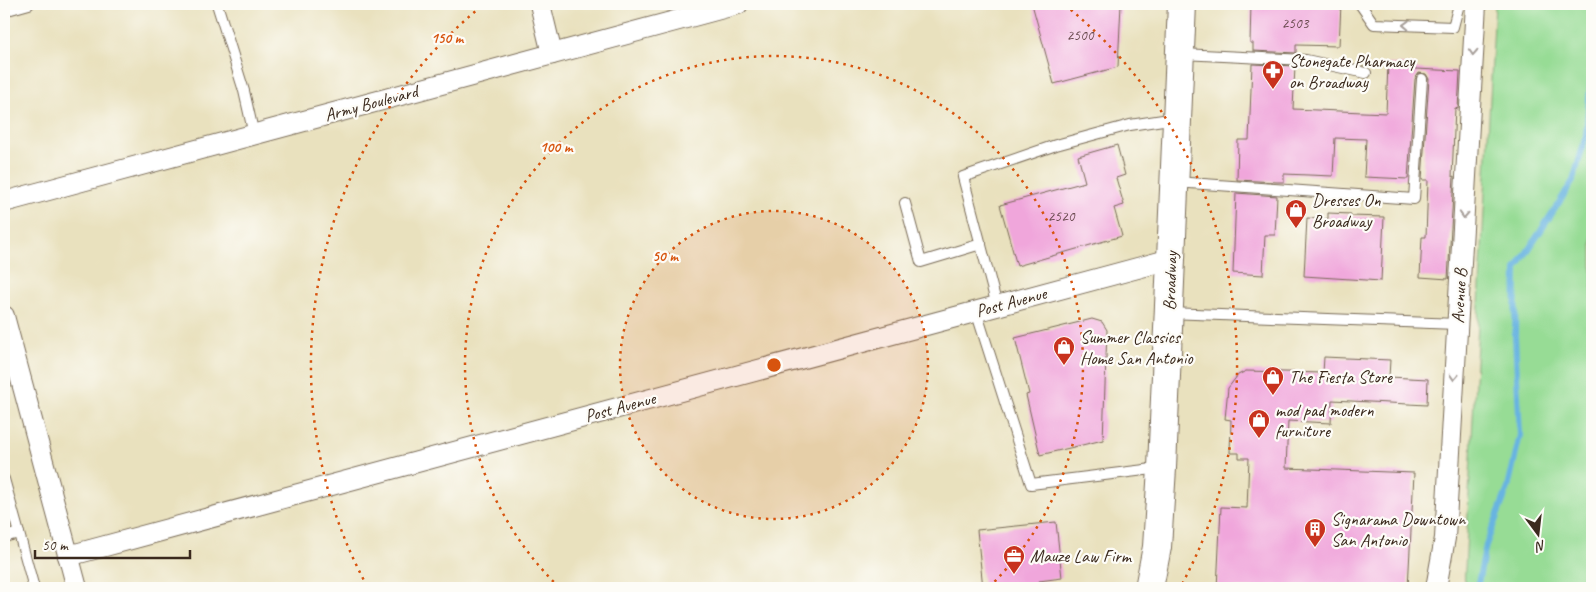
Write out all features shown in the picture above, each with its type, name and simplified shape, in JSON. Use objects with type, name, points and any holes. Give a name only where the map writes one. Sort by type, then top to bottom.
[{"type":"main road","name":"Broadway","points":[[1149,588],[1157,547],[1162,468],[1182,4]]},
{"type":"street","points":[[540,4],[552,54]]},
{"type":"street","name":"Army Boulevard","points":[[4,202],[738,4]]},
{"type":"street","name":"Avenue B","points":[[1436,588],[1445,538],[1458,324],[1467,6]]},
{"type":"street","name":"Post Avenue","points":[[68,556],[1171,258]]},
{"type":"street","points":[[4,316],[77,588]]},
{"type":"lane","points":[[4,11],[30,4]]},
{"type":"lane","points":[[217,4],[244,91],[254,135]]},
{"type":"lane","points":[[1360,4],[1374,24],[1453,27],[1467,6]]},
{"type":"lane","points":[[1181,54],[1306,60],[1366,74]]},
{"type":"lane","points":[[1174,182],[1414,199],[1422,79]]},
{"type":"lane","points":[[997,306],[963,177],[1056,145],[1130,125],[1177,118]]},
{"type":"lane","points":[[905,203],[921,262],[980,244]]},
{"type":"lane","points":[[976,311],[1031,484],[1162,468]]},
{"type":"lane","points":[[1169,313],[1458,324]]},
{"type":"lane","points":[[4,479],[34,588]]},
{"type":"lane","points":[[4,537],[19,533]]},
{"type":"green space","points":[[1495,4],[1592,4],[1592,588],[1464,588]]},
{"type":"building","points":[[1032,4],[1121,4],[1118,67],[1054,84]]},
{"type":"building","points":[[1251,4],[1341,4],[1339,46],[1296,45],[1296,53],[1253,51],[1253,43],[1250,43]]},
{"type":"building","points":[[1252,64],[1295,66],[1293,109],[1386,113],[1388,64],[1415,65],[1415,69],[1460,71],[1458,109],[1455,108],[1452,177],[1454,176],[1448,279],[1420,277],[1422,237],[1426,237],[1428,180],[1422,180],[1429,79],[1426,74],[1419,73],[1415,79],[1408,179],[1364,177],[1366,139],[1335,138],[1333,176],[1284,174],[1284,182],[1237,180],[1238,140],[1249,140]]},
{"type":"building","points":[[1117,145],[1125,175],[1116,178],[1124,205],[1114,208],[1122,236],[1017,266],[1000,205],[1085,182],[1078,156]]},
{"type":"building","points":[[1236,193],[1277,196],[1275,235],[1265,235],[1263,275],[1233,273]]},
{"type":"building","points":[[1328,213],[1384,217],[1381,281],[1304,276],[1307,218],[1328,219]]},
{"type":"building","name":"Summer Classics Home San Antonio","points":[[1092,319],[1102,322],[1107,330],[1103,440],[1040,455],[1026,395],[1029,394],[1015,338]]},
{"type":"building","name":"Signarama Downtown San Antonio","points":[[1324,357],[1390,360],[1389,377],[1428,379],[1427,405],[1332,400],[1331,423],[1288,421],[1286,468],[1414,473],[1408,588],[1217,588],[1221,507],[1247,508],[1249,458],[1239,458],[1239,453],[1230,453],[1231,420],[1225,419],[1228,388],[1238,375],[1246,371],[1323,373]]},
{"type":"building","points":[[1056,522],[1062,578],[1039,581],[1040,588],[983,588],[977,530]]},
{"type":"waterway","points":[[1477,588],[1486,545],[1508,488],[1520,435],[1515,337],[1516,269],[1573,181],[1586,136],[1592,64]]},
{"type":"place","name":"Stonegate Pharmacy on Broadway","points":[[1273,90]]},
{"type":"place","name":"Dresses On Broadway","points":[[1296,229]]},
{"type":"place","name":"Summer Classics Home San Antonio","points":[[1064,366]]},
{"type":"place","name":"The Fiesta Store","points":[[1273,396]]},
{"type":"place","name":"mod pad modern furniture","points":[[1259,439]]},
{"type":"place","name":"Signarama Downtown San Antonio","points":[[1315,548]]},
{"type":"place","name":"Mauze Law Firm","points":[[1014,575]]}]
